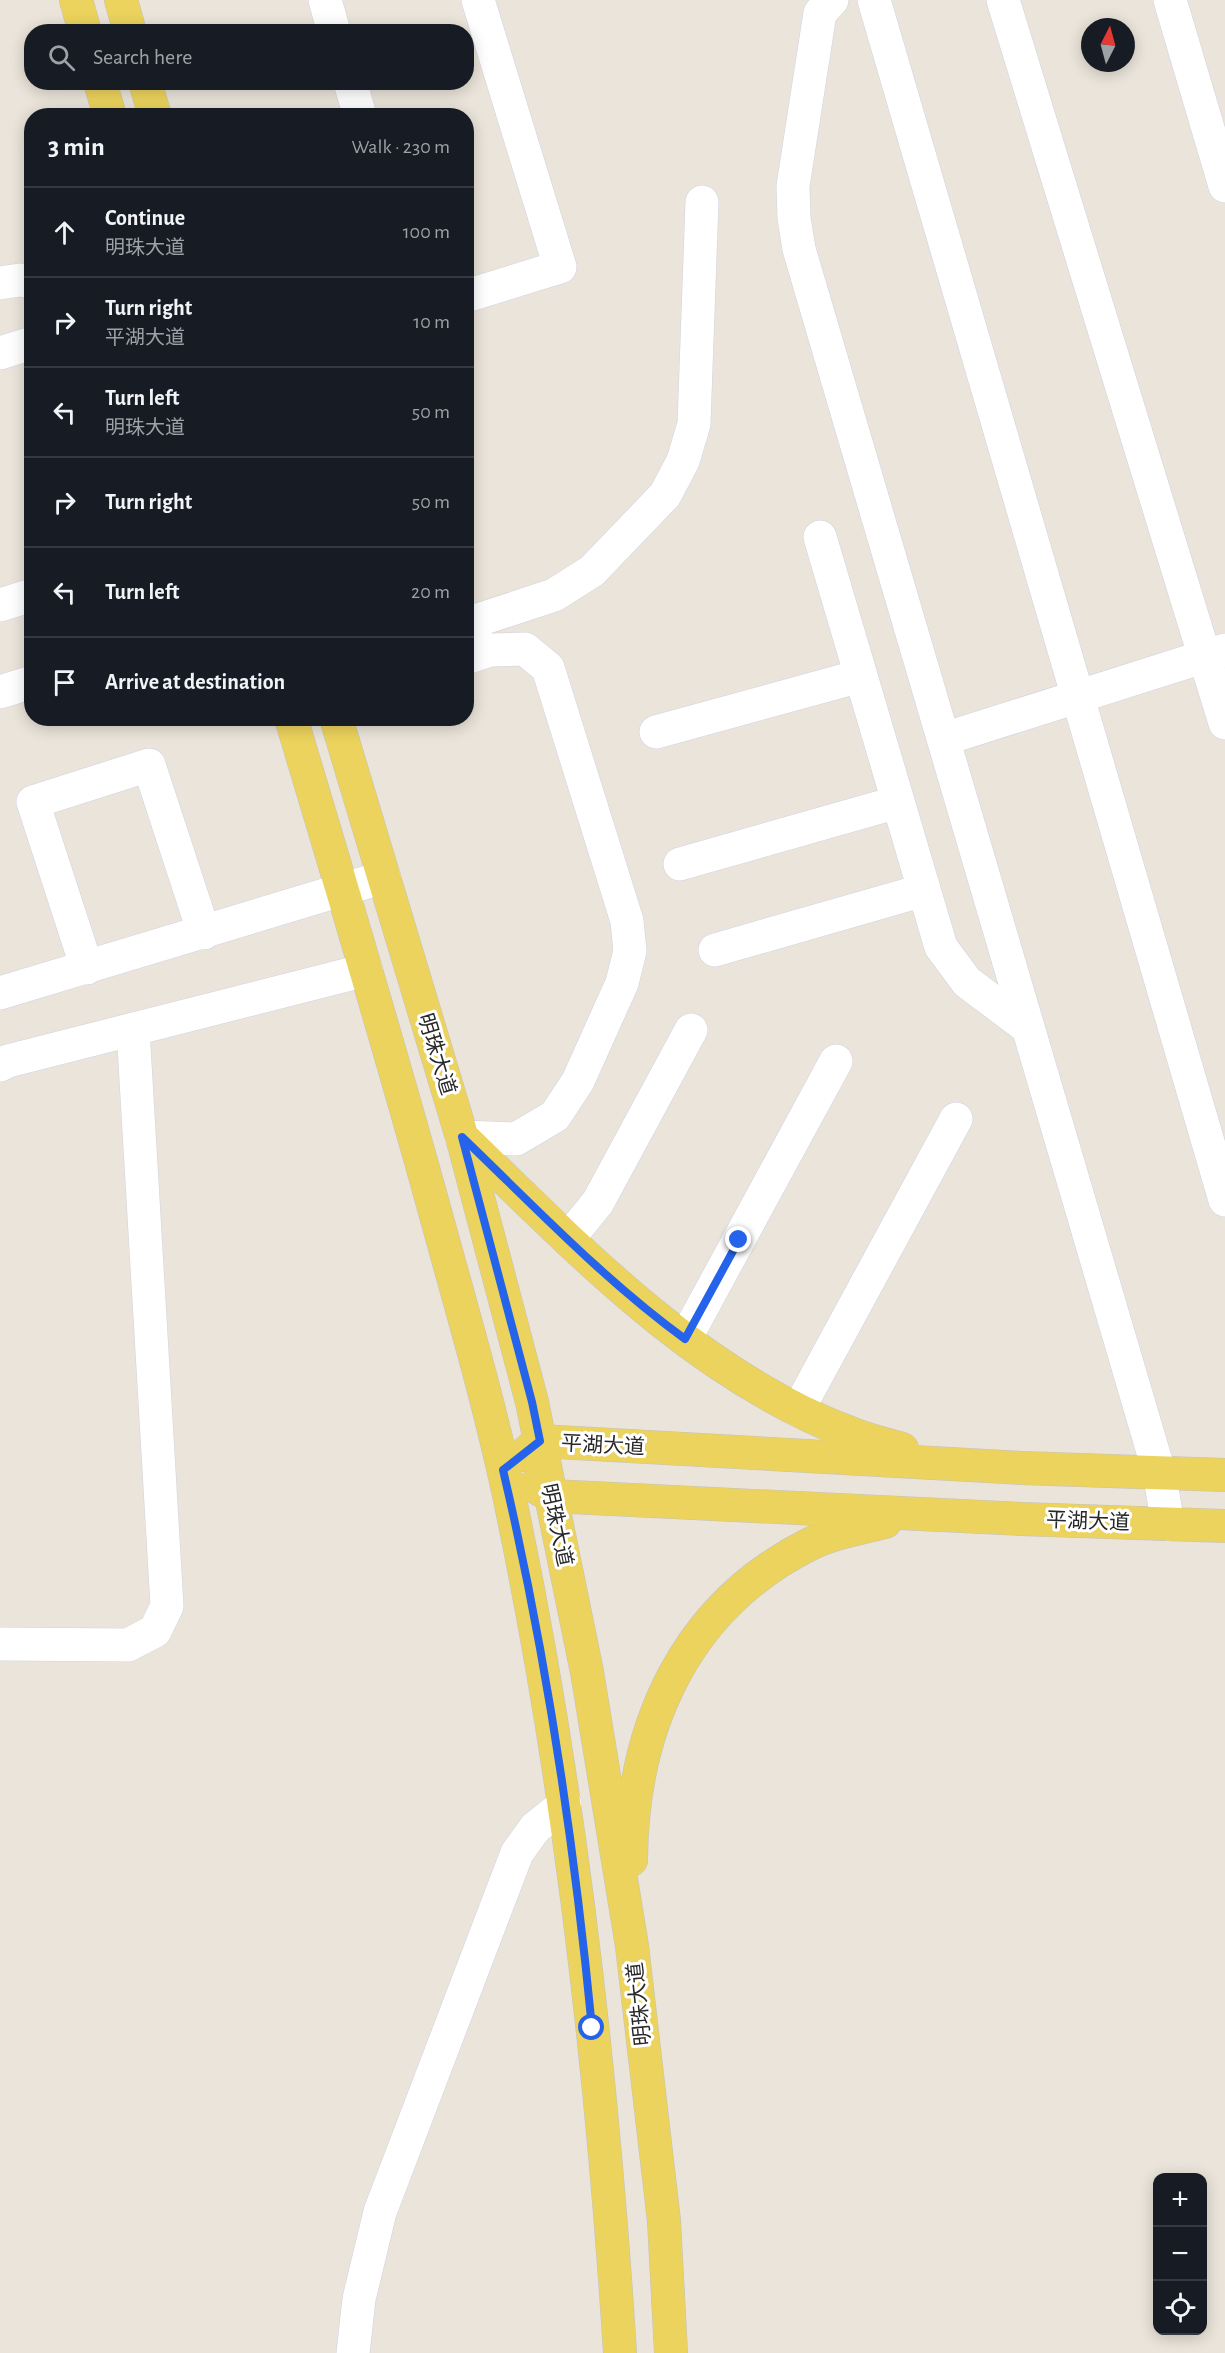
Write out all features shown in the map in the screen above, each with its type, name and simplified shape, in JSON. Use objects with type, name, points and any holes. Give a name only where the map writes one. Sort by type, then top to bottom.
[{"type":"main road","points":[[75,0],[82,24]]},
{"type":"main road","points":[[121,0],[128,24]]},
{"type":"main road","points":[[102,90],[108,108]]},
{"type":"main road","points":[[147,90],[153,108]]},
{"type":"main road","name":"明珠大道","points":[[293,726],[366,970],[472,1344],[503,1470],[565,1804],[602,2117],[620,2353]]},
{"type":"main road","name":"明珠大道","points":[[338,726],[462,1137],[532,1402],[540,1441],[587,1672],[632,1946],[664,2221],[671,2353]]},
{"type":"main road","points":[[462,1137],[637,1302],[748,1383],[798,1410],[851,1434],[965,1463],[1023,1468]]},
{"type":"main road","name":"平湖大道","points":[[1225,1474],[1023,1468],[540,1441],[503,1470],[551,1496],[1020,1519],[1225,1526]]},
{"type":"main road","points":[[632,1946],[634,1810],[641,1767],[667,1687],[689,1648],[716,1615],[778,1562],[812,1543],[851,1530],[894,1520],[1020,1519]]},
{"type":"street","points":[[325,0],[332,24]]},
{"type":"street","points":[[474,294],[560,267],[478,0]]},
{"type":"street","points":[[832,0],[820,13],[794,186],[794,218],[799,249],[1159,1473],[1168,1524]]},
{"type":"street","points":[[874,0],[1225,1200]]},
{"type":"street","points":[[1003,0],[1215,653],[1225,723]]},
{"type":"street","points":[[1170,0],[1225,186]]},
{"type":"street","points":[[352,90],[358,108]]},
{"type":"street","points":[[474,621],[554,595],[592,571],[665,495],[683,461],[694,424],[702,202]]},
{"type":"street","points":[[0,283],[24,281]]},
{"type":"street","points":[[0,353],[24,346]]},
{"type":"street","points":[[820,537],[941,947],[968,982],[1028,1028]]},
{"type":"street","points":[[0,605],[24,598]]},
{"type":"street","points":[[462,1137],[516,1139],[555,1116],[578,1081],[622,983],[630,951],[627,921],[548,668],[525,649],[490,650],[474,655]]},
{"type":"street","points":[[944,740],[1215,653]]},
{"type":"street","points":[[657,732],[860,676]]},
{"type":"street","points":[[0,692],[24,684]]},
{"type":"street","points":[[87,968],[33,802],[149,765],[204,933]]},
{"type":"street","points":[[680,864],[898,802]]},
{"type":"street","points":[[0,993],[384,877]]},
{"type":"street","points":[[716,950],[924,890]]},
{"type":"street","points":[[0,1065],[8,1061],[366,970]]},
{"type":"street","points":[[0,1644],[128,1645],[154,1631],[167,1606],[133,1029]]},
{"type":"street","points":[[568,1239],[598,1202],[691,1030]]},
{"type":"street","points":[[685,1339],[836,1061]]},
{"type":"street","points":[[798,1410],[956,1119]]},
{"type":"street","points":[[353,2353],[359,2299],[380,2212],[512,1864],[535,1828],[565,1804]]},
{"type":"route","points":[[592,2028],[565,1804],[503,1470],[540,1441],[532,1402],[462,1137],[611,1279],[655,1317],[685,1339],[739,1240]]}]
